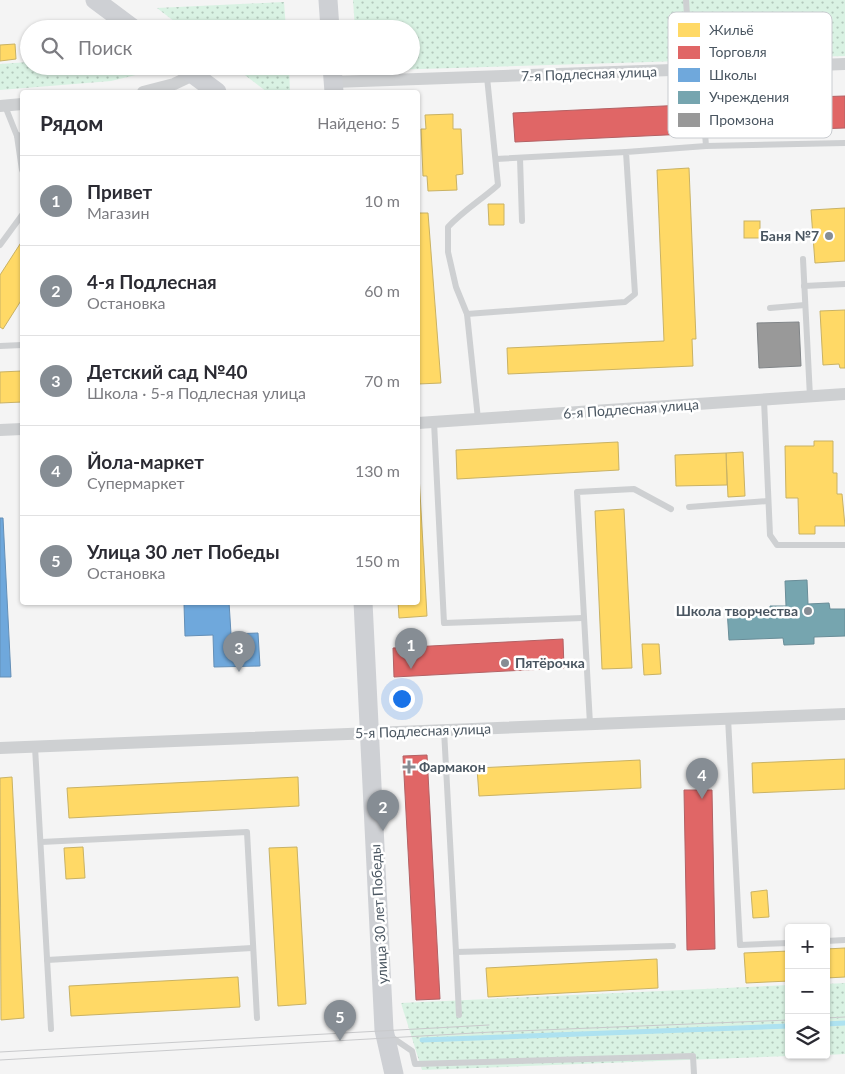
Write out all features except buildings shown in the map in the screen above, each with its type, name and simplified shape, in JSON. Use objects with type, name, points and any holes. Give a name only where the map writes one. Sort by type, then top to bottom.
[{"type":"main road","points":[[95,0],[122,20]]},
{"type":"main road","points":[[328,0],[329,20]]},
{"type":"main road","points":[[194,75],[214,90]]},
{"type":"main road","name":"улица 30 лет Победы","points":[[363,605],[384,1030],[394,1074]]},
{"type":"street","name":"7-я Подлесная улица","points":[[832,65],[845,64]]},
{"type":"street","name":"7-я Подлесная улица","points":[[333,80],[668,71]]},
{"type":"street","points":[[153,90],[181,75]]},
{"type":"street","points":[[3,106],[20,104]]},
{"type":"street","name":"6-я Подлесная улица","points":[[420,423],[845,394]]},
{"type":"street","points":[[0,430],[20,429]]},
{"type":"street","name":"5-я Подлесная улица","points":[[0,748],[845,714]]},
{"type":"lane","points":[[478,419],[467,314],[456,287],[448,252],[448,227],[466,209],[482,199],[498,185],[487,77]]},
{"type":"lane","points":[[3,106],[20,136]]},
{"type":"lane","points":[[705,138],[706,146]]},
{"type":"lane","points":[[496,159],[706,146],[845,143]]},
{"type":"lane","points":[[467,314],[625,302],[635,294],[626,152]]},
{"type":"lane","points":[[520,158],[522,221]]},
{"type":"lane","points":[[0,245],[20,218]]},
{"type":"lane","points":[[803,259],[810,397]]},
{"type":"lane","points":[[804,286],[845,284]]},
{"type":"lane","points":[[770,308],[805,304]]},
{"type":"lane","points":[[0,346],[20,345]]},
{"type":"lane","points":[[764,400],[770,535],[777,545],[845,545]]},
{"type":"lane","points":[[434,422],[444,622],[583,618]]},
{"type":"lane","points":[[590,724],[577,492],[634,489],[671,509]]},
{"type":"lane","points":[[688,507],[768,501]]},
{"type":"lane","points":[[728,718],[740,945],[785,943]]},
{"type":"lane","points":[[444,730],[459,1014]]},
{"type":"lane","points":[[35,747],[51,1029]]},
{"type":"lane","points":[[41,842],[247,832],[257,1018]]},
{"type":"lane","points":[[830,941],[845,940]]},
{"type":"lane","points":[[456,952],[673,946]]},
{"type":"lane","points":[[47,960],[252,948]]},
{"type":"lane","points":[[384,1030],[392,1038],[412,1051],[415,1064],[693,1056],[694,1074]]},
{"type":"green space","points":[[353,0],[845,0],[845,56],[832,56],[832,12],[668,12],[668,61],[420,69],[420,20],[354,20]]},
{"type":"green space","points":[[284,2],[285,20],[172,20],[157,8]]},
{"type":"green space","points":[[20,63],[20,75],[136,75],[111,81],[0,90],[0,64]]},
{"type":"green space","points":[[245,75],[289,75],[290,90],[264,90]]},
{"type":"green space","points":[[845,983],[845,1054],[830,1055],[830,984]]},
{"type":"green space","points":[[785,985],[785,1056],[422,1070],[401,1003]]},
{"type":"waterway","points":[[830,1024],[845,1023]]},
{"type":"waterway","points":[[422,1040],[785,1026]]},
{"type":"tram line","points":[[830,1018],[845,1017]]},
{"type":"tram line","points":[[0,1060],[492,1032],[785,1020]]},
{"type":"tram line","points":[[0,1052],[489,1025]]},
{"type":"place","name":"Баня №7","points":[[829,236]]},
{"type":"place","name":"Школа творчества","points":[[808,611]]},
{"type":"place","name":"Пятёрочка","points":[[505,663]]},
{"type":"place","name":"Привет","points":[[411,669]]},
{"type":"place","name":"Детский сад №40","points":[[239,672]]},
{"type":"place","name":"Фармакон","points":[[409,767]]},
{"type":"place","name":"Йола-маркет","points":[[702,799]]},
{"type":"place","name":"4-я Подлесная","points":[[383,831]]},
{"type":"place","name":"Улица 30 лет Победы","points":[[340,1041]]}]
